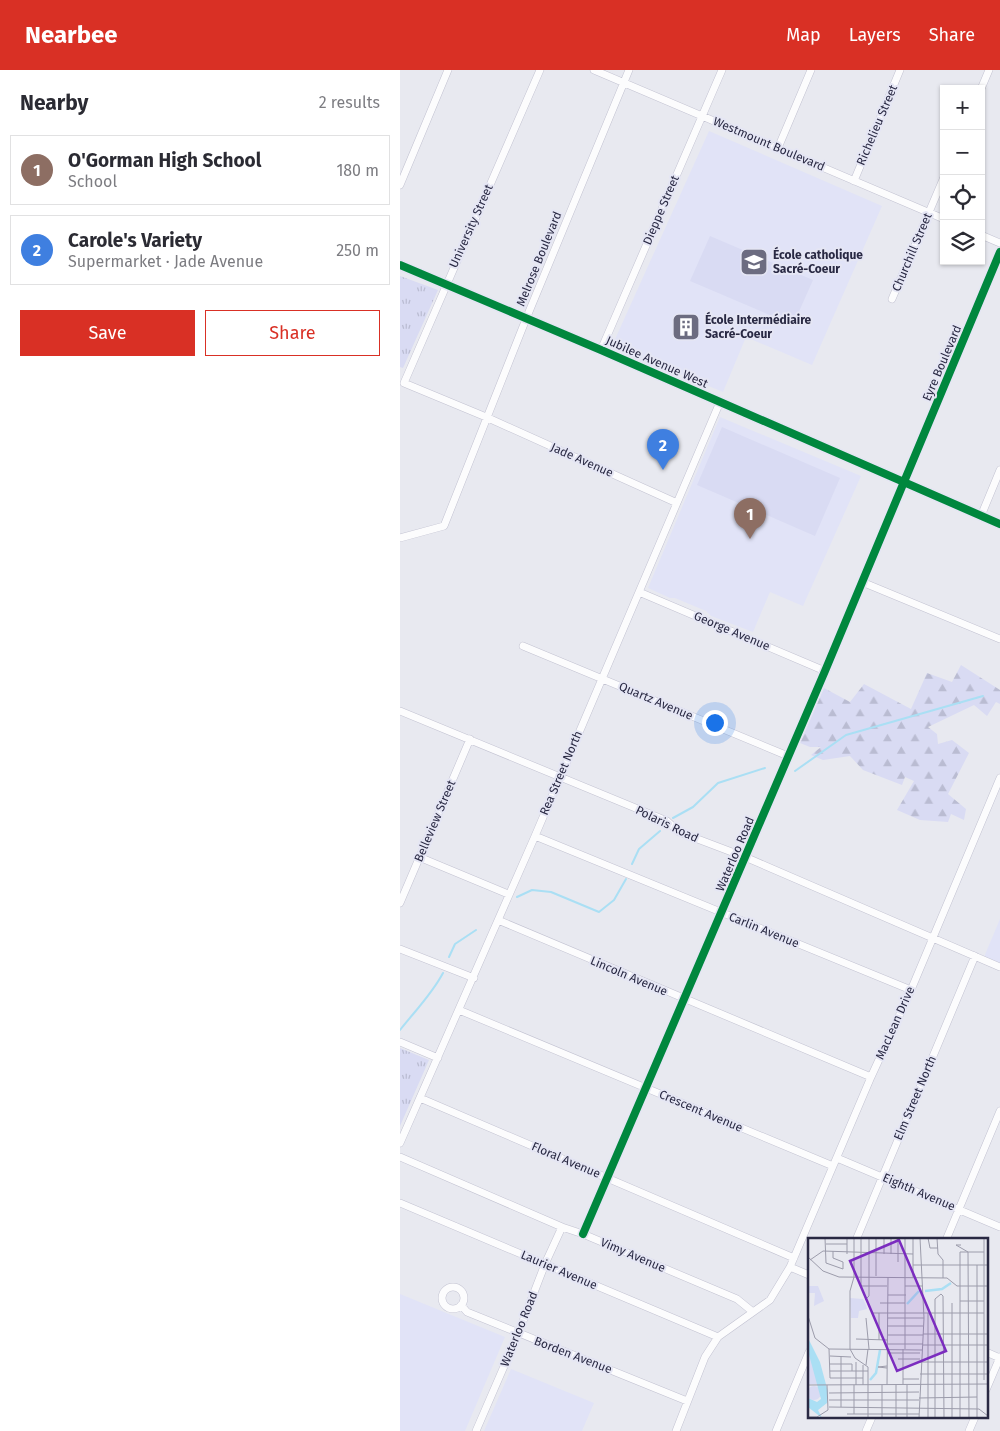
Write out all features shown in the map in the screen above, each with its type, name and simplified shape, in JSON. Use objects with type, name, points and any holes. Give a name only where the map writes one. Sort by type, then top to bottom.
[{"type":"main road","name":"Jubilee Avenue West","points":[[400,265],[601,350],[1000,524]]},
{"type":"main road","points":[[400,270],[414,271]]},
{"type":"street","points":[[400,185],[448,70]]},
{"type":"street","name":"University Street","points":[[486,417],[404,383],[540,70]]},
{"type":"street","name":"Westmount Boulevard","points":[[594,70],[940,217]]},
{"type":"street","name":"Melrose Boulevard","points":[[400,538],[444,526],[486,417],[629,70]]},
{"type":"street","name":"Dieppe Street","points":[[601,350],[722,70]]},
{"type":"street","points":[[778,148],[811,70]]},
{"type":"street","name":"Richelieu Street","points":[[854,181],[900,70]]},
{"type":"street","points":[[983,85],[989,70]]},
{"type":"street","name":"Churchill Street","points":[[892,299],[940,186]]},
{"type":"street","points":[[985,237],[1000,243]]},
{"type":"street","name":"Eyre Boulevard","points":[[904,482],[1000,252]]},
{"type":"street","name":"Rea Street North","points":[[400,1143],[474,978],[508,894],[535,836],[720,402]]},
{"type":"street","name":"Jade Avenue","points":[[486,417],[677,503]]},
{"type":"street","points":[[981,516],[1000,470]]},
{"type":"street","name":"Waterloo Road","points":[[582,1234],[722,913],[904,482]]},
{"type":"street","points":[[862,582],[1000,639]]},
{"type":"street","name":"George Avenue","points":[[639,592],[825,671]]},
{"type":"street","name":"Quartz Avenue","points":[[523,646],[788,756]]},
{"type":"street","name":"Polaris Road","points":[[400,710],[667,821],[679,832],[745,857],[1000,967]]},
{"type":"street","name":"Belleview Street","points":[[400,903],[470,739]]},
{"type":"street","name":"MacLean Drive","points":[[790,1268],[871,1077],[911,990],[1000,778]]},
{"type":"street","name":"Carlin Avenue","points":[[535,836],[911,990]]},
{"type":"street","points":[[419,857],[508,894]]},
{"type":"street","name":"Lincoln Avenue","points":[[498,920],[684,1000],[871,1077]]},
{"type":"street","points":[[400,949],[474,978]]},
{"type":"street","name":"Elm Street North","points":[[857,1238],[975,956]]},
{"type":"street","name":"Crescent Avenue","points":[[459,1010],[833,1166]]},
{"type":"street","points":[[400,1042],[438,1058]]},
{"type":"street","name":"Floral Avenue","points":[[420,1098],[794,1258]]},
{"type":"street","points":[[947,1238],[1000,1111]]},
{"type":"street","name":"Vimy Avenue","points":[[400,1157],[562,1227],[737,1299],[753,1312]]},
{"type":"street","name":"Eighth Avenue","points":[[837,1158],[1000,1227]]},
{"type":"street","name":"Laurier Avenue","points":[[400,1203],[718,1337]]},
{"type":"street","name":"Waterloo Road","points":[[476,1431],[562,1227]]},
{"type":"street","points":[[676,1431],[705,1358],[718,1337],[770,1300],[790,1268],[808,1275]]},
{"type":"street","name":"Borden Avenue","points":[[461,1305],[466,1312],[518,1334],[688,1400]]},
{"type":"street","points":[[988,1353],[1000,1358],[988,1385]]},
{"type":"street","points":[[776,1431],[808,1354]]},
{"type":"street","points":[[866,1431],[872,1418]]},
{"type":"street","points":[[969,1431],[975,1418]]},
{"type":"shaded area","name":"École catholique Sacré-Coeur","points":[[709,131],[882,206],[812,365],[746,337],[723,392],[612,346]]},
{"type":"shaded area","points":[[720,417],[861,476],[803,606],[770,592],[753,632],[648,588]]},
{"type":"shaded area","points":[[1000,919],[1000,964],[984,957]]},
{"type":"shaded area","points":[[400,1294],[505,1337],[465,1431],[400,1431]]},
{"type":"shaded area","points":[[511,1369],[594,1403],[582,1431],[484,1431]]},
{"type":"green space","points":[[710,236],[813,280],[793,325],[690,281]]},
{"type":"green space","points":[[400,276],[438,290],[403,368],[400,367]]},
{"type":"green space","points":[[722,427],[840,478],[815,536],[697,485]]},
{"type":"green space","points":[[961,665],[1000,690],[1000,704],[996,702],[987,716],[974,705],[928,727],[937,734],[938,744],[952,740],[969,753],[948,794],[966,809],[964,820],[951,814],[948,822],[920,820],[897,810],[914,781],[905,777],[902,785],[863,770],[850,756],[823,760],[811,755],[821,747],[810,747],[800,743],[824,688],[850,702],[864,684],[911,709],[927,673],[952,682]]},
{"type":"green space","points":[[400,1048],[429,1060],[400,1126]]},
{"type":"waterway","points":[[795,771],[846,735],[983,696]]},
{"type":"waterway","points":[[673,818],[693,807],[718,783],[765,768]]},
{"type":"waterway","points":[[632,864],[639,849],[660,831]]},
{"type":"waterway","points":[[517,897],[532,890],[551,892],[599,912],[614,900],[626,879]]},
{"type":"waterway","points":[[449,957],[455,944],[476,930]]},
{"type":"waterway","points":[[400,1030],[429,995],[443,973]]},
{"type":"cycle path","points":[[583,1234],[825,671],[1000,252]]},
{"type":"cycle path","points":[[400,265],[601,350],[1000,524]]},
{"type":"place","name":"École catholique Sacré-Coeur","points":[[754,262]]},
{"type":"place","name":"École Intermédiaire Sacré-Coeur","points":[[686,327]]},
{"type":"place","name":"Carole's Variety","points":[[663,470]]},
{"type":"place","name":"O'Gorman High School","points":[[750,539]]}]
